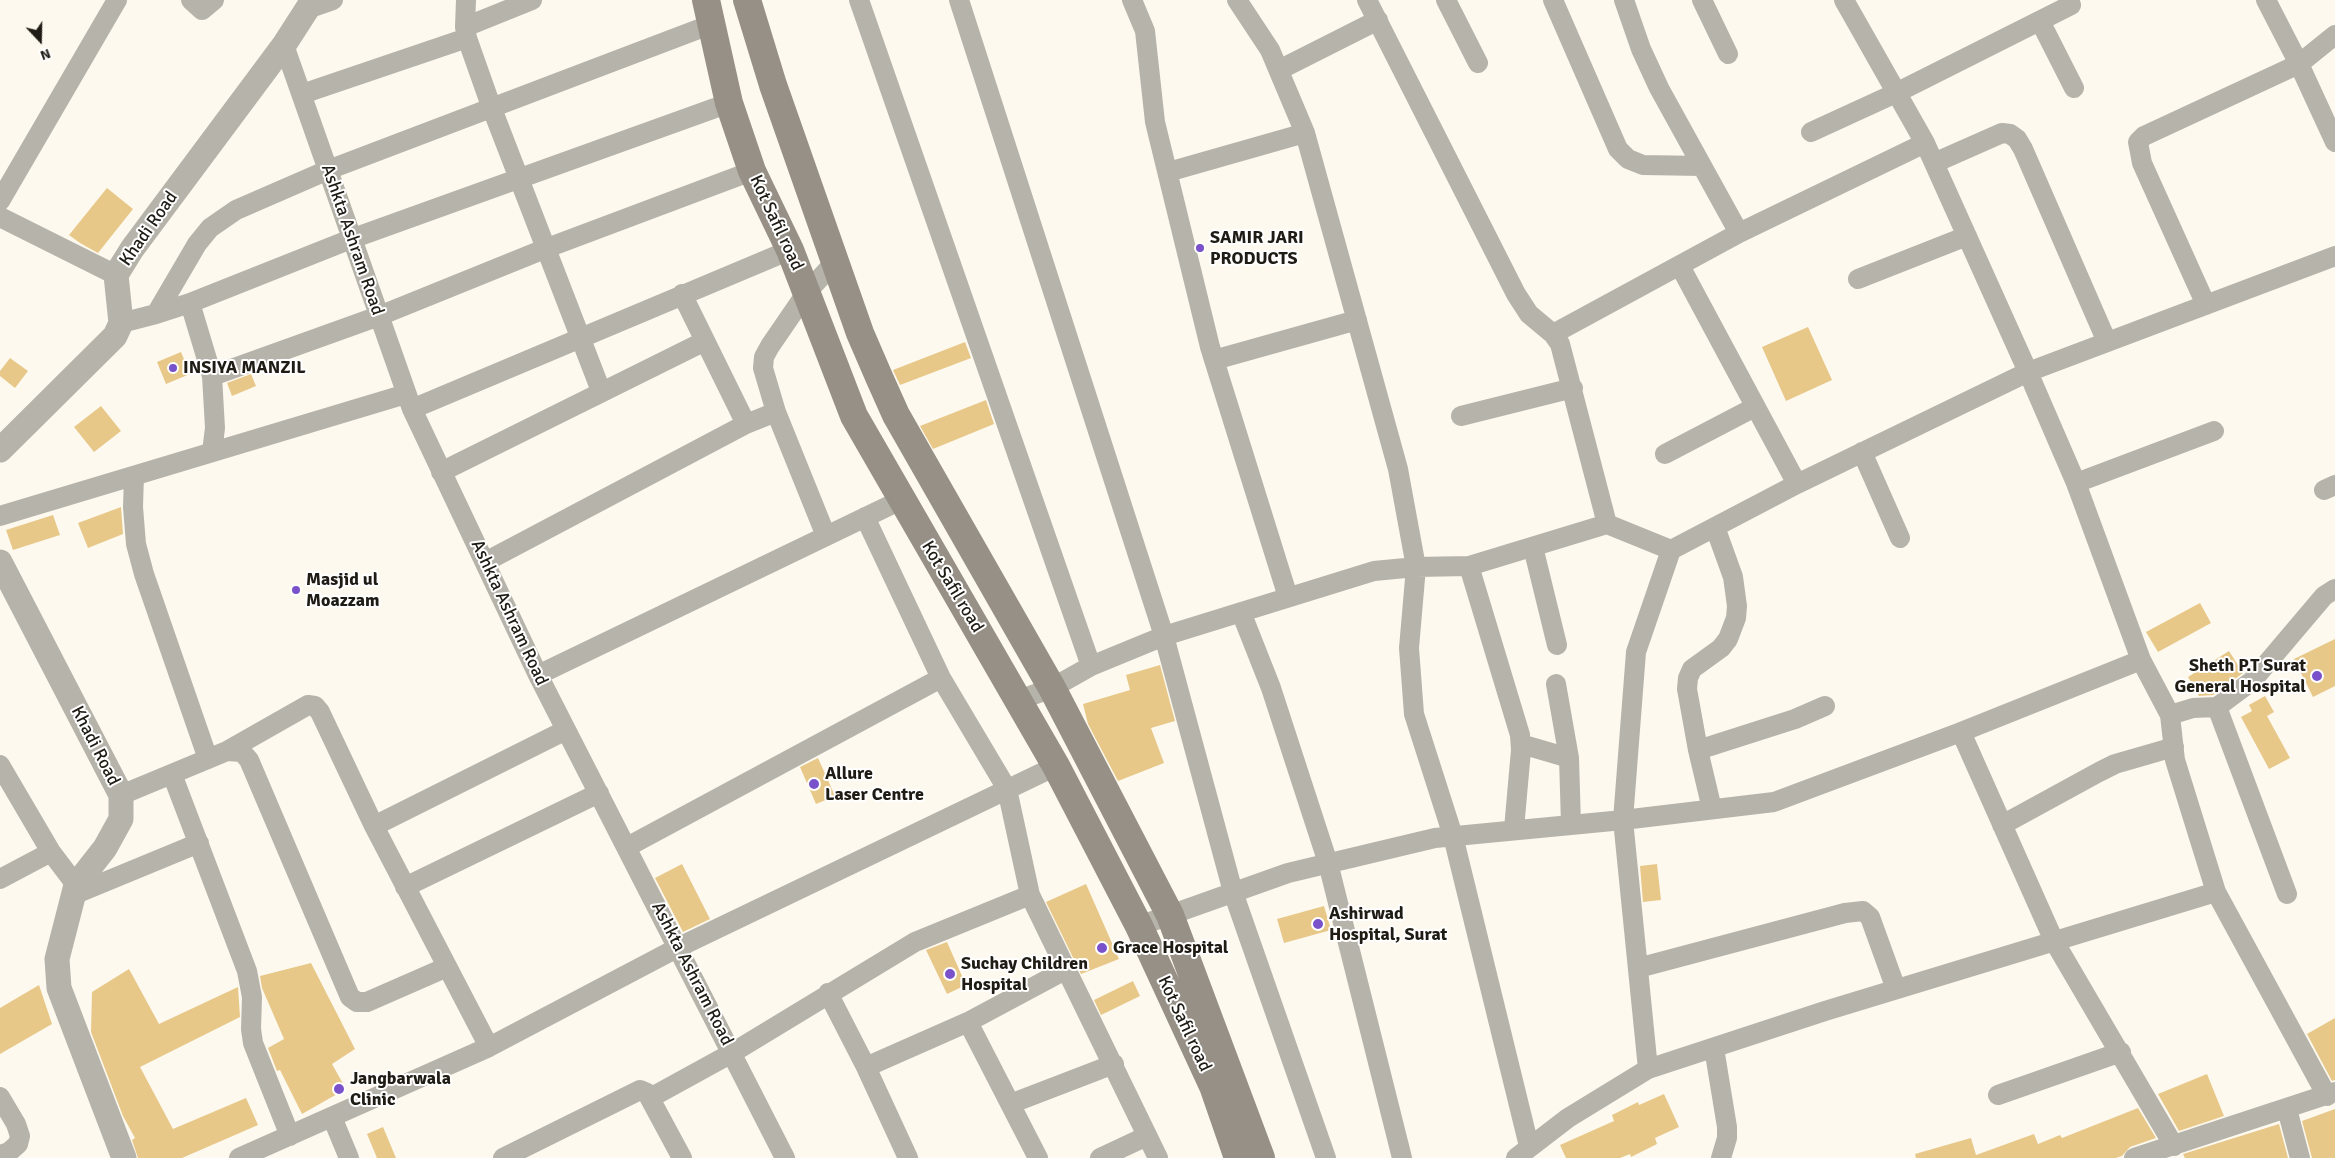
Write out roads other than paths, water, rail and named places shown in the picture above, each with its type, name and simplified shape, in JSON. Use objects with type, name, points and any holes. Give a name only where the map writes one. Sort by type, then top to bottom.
[{"type":"main road","name":"Kot Safil road","points":[[747,0],[773,85],[860,333],[896,415],[1052,688],[1170,915],[1261,1158]]},
{"type":"main road","name":"Kot Safil road","points":[[709,12],[729,103],[752,171],[790,250],[854,416],[1056,766],[1139,926],[1213,1086],[1238,1158]]},
{"type":"street","points":[[0,200],[117,0]]},
{"type":"street","points":[[191,0],[202,10],[214,0]]},
{"type":"street","points":[[310,5],[333,0]]},
{"type":"street","points":[[466,0],[466,32],[491,106],[601,391]]},
{"type":"street","points":[[302,94],[466,32],[532,0]]},
{"type":"street","points":[[859,0],[1091,666]]},
{"type":"street","points":[[959,0],[1164,636],[1233,892],[1326,1158]]},
{"type":"street","points":[[1132,0],[1145,31],[1152,99],[1214,360],[1288,597]]},
{"type":"street","points":[[1237,0],[1270,50],[1305,134],[1398,469],[1416,567],[1409,648],[1414,714],[1453,836],[1523,1152],[1568,1118],[1648,1069],[1896,989],[2216,892]]},
{"type":"street","points":[[1367,0],[1516,294],[1529,314],[1553,334],[1564,356],[1607,524]]},
{"type":"street","points":[[1446,0],[1478,64]]},
{"type":"street","points":[[1554,0],[1618,149],[1628,159],[1643,165],[1702,166]]},
{"type":"street","points":[[1624,0],[1649,67],[1739,233]]},
{"type":"street","points":[[1702,0],[1728,54]]},
{"type":"street","points":[[1844,0],[1925,143],[2076,483],[2141,660],[2170,714],[2176,760],[2216,892],[2331,1094],[2134,1158]]},
{"type":"street","points":[[2266,0],[2299,64],[2335,142]]},
{"type":"street","name":"Khadi Road","points":[[121,322],[116,276],[132,250],[284,45],[310,5]]},
{"type":"street","points":[[1811,132],[1896,93],[2071,5]]},
{"type":"street","points":[[156,314],[197,244],[216,222],[236,210],[328,170],[491,106],[709,12]]},
{"type":"street","points":[[1279,70],[1378,20]]},
{"type":"street","points":[[2040,21],[2074,88]]},
{"type":"street","points":[[2206,305],[2142,163],[2138,142],[2144,136],[2299,64],[2335,35]]},
{"type":"street","name":"Ashkta Ashram Road","points":[[284,45],[409,402],[538,675],[679,947],[785,1158]]},
{"type":"street","points":[[0,450],[116,336],[121,322],[156,314],[190,303],[351,239],[729,103]]},
{"type":"street","points":[[1934,163],[2002,133],[2010,134],[2017,139],[2107,342]]},
{"type":"street","points":[[1168,172],[1305,134]]},
{"type":"street","points":[[1553,334],[1739,233],[1925,143]]},
{"type":"street","points":[[212,376],[379,316],[547,248],[752,171]]},
{"type":"street","points":[[0,217],[116,276]]},
{"type":"street","points":[[1858,279],[1967,236]]},
{"type":"street","points":[[0,516],[212,452],[409,402],[581,338],[790,250]]},
{"type":"street","points":[[1648,1069],[1623,820],[1636,652],[1671,550],[1797,484],[2028,372],[2335,256]]},
{"type":"street","points":[[826,536],[776,412],[763,368],[764,357],[807,292],[835,262]]},
{"type":"street","points":[[1680,266],[1797,484]]},
{"type":"street","points":[[682,294],[746,424]]},
{"type":"street","points":[[190,303],[212,376],[215,428],[212,452]]},
{"type":"street","points":[[1214,360],[1357,320]]},
{"type":"street","points":[[441,472],[705,341]]},
{"type":"street","points":[[1462,416],[1573,388]]},
{"type":"street","points":[[1665,454],[1755,407]]},
{"type":"street","points":[[485,562],[746,424],[776,412]]},
{"type":"street","points":[[2076,483],[2214,431]]},
{"type":"street","points":[[1862,452],[1900,538]]},
{"type":"street","points":[[134,476],[133,507],[136,544],[144,574],[208,759]]},
{"type":"street","points":[[538,675],[901,500]]},
{"type":"street","points":[[865,517],[941,678],[1007,788],[1030,895],[1114,1064],[1158,1158]]},
{"type":"street","points":[[1019,700],[1052,688],[1091,666],[1164,636],[1374,571],[1416,567],[1469,566],[1607,524],[1671,550]]},
{"type":"street","points":[[1712,810],[1698,750],[1688,689],[1688,678],[1692,669],[1721,648],[1728,639],[1736,618],[1737,606],[1733,577],[1716,527]]},
{"type":"street","points":[[1533,547],[1557,644]]},
{"type":"street","name":"Khadi Road","points":[[0,562],[120,795],[121,819],[105,848],[75,890],[57,959],[59,988],[124,1158]]},
{"type":"street","points":[[1469,566],[1517,720],[1521,744],[1514,829]]},
{"type":"street","points":[[2170,714],[2193,708],[2217,707],[2252,681],[2324,596],[2335,589]]},
{"type":"street","points":[[1241,612],[1270,688],[1328,863],[1402,1158]]},
{"type":"street","points":[[1139,926],[1288,873],[1435,838],[1623,820],[1774,802],[1961,732],[2141,660]]},
{"type":"street","points":[[627,847],[941,678]]},
{"type":"street","points":[[1556,684],[1569,758],[1571,824]]},
{"type":"street","points":[[120,795],[227,751],[308,705],[314,706],[320,712],[374,826],[488,1047]]},
{"type":"street","points":[[1698,750],[1795,719],[1825,706]]},
{"type":"street","points":[[2217,707],[2287,894]]},
{"type":"street","points":[[374,826],[566,730]]},
{"type":"street","points":[[1961,732],[2054,941],[2121,1052],[2174,1146]]},
{"type":"street","points":[[1521,744],[1569,758]]},
{"type":"street","points":[[2002,825],[2115,764],[2174,747]]},
{"type":"street","points":[[227,751],[242,752],[249,760],[350,997],[357,1002],[367,1002],[447,967]]},
{"type":"street","points":[[0,765],[75,890],[199,843]]},
{"type":"street","points":[[239,1158],[488,1047],[679,947],[1056,766]]},
{"type":"street","points":[[172,774],[247,971],[252,997],[251,1028],[253,1043],[290,1136]]},
{"type":"street","points":[[405,887],[599,793]]},
{"type":"street","points":[[0,879],[51,852]]},
{"type":"street","points":[[650,1098],[732,1053],[828,993],[930,934],[1030,895]]},
{"type":"street","points":[[1638,968],[1845,913],[1862,911],[1870,917],[1896,989]]},
{"type":"street","points":[[866,1067],[968,1022],[1067,969]]},
{"type":"street","points":[[828,993],[866,1067],[908,1158]]},
{"type":"street","points":[[968,1022],[1038,1158]]},
{"type":"street","points":[[1714,1048],[1727,1127],[1727,1138],[1721,1158]]},
{"type":"street","points":[[1998,1095],[2121,1052]]},
{"type":"street","points":[[1010,1104],[1114,1064]]},
{"type":"street","points":[[503,1158],[640,1090],[647,1093],[681,1158]]},
{"type":"street","points":[[0,1097],[16,1124],[20,1136],[18,1144],[9,1152],[0,1155]]},
{"type":"street","points":[[2287,1109],[2300,1158]]},
{"type":"street","points":[[332,1117],[349,1158]]},
{"type":"street","points":[[1100,1158],[1147,1136]]},
{"type":"place","name":"SAMIR JARI PRODUCTS","points":[[1200,248]]},
{"type":"place","name":"INSIYA MANZIL","points":[[173,368]]},
{"type":"place","name":"Masjid ul Moazzam","points":[[296,590]]},
{"type":"place","name":"Sheth P.T Surat General Hospital","points":[[2317,676]]},
{"type":"place","name":"Allure Laser Centre","points":[[814,784]]},
{"type":"place","name":"Ashirwad Hospital, Surat","points":[[1318,924]]},
{"type":"place","name":"Grace Hospital","points":[[1102,948]]},
{"type":"place","name":"Suchay Children Hospital","points":[[950,974]]},
{"type":"place","name":"Jangbarwala Clinic","points":[[339,1089]]}]
